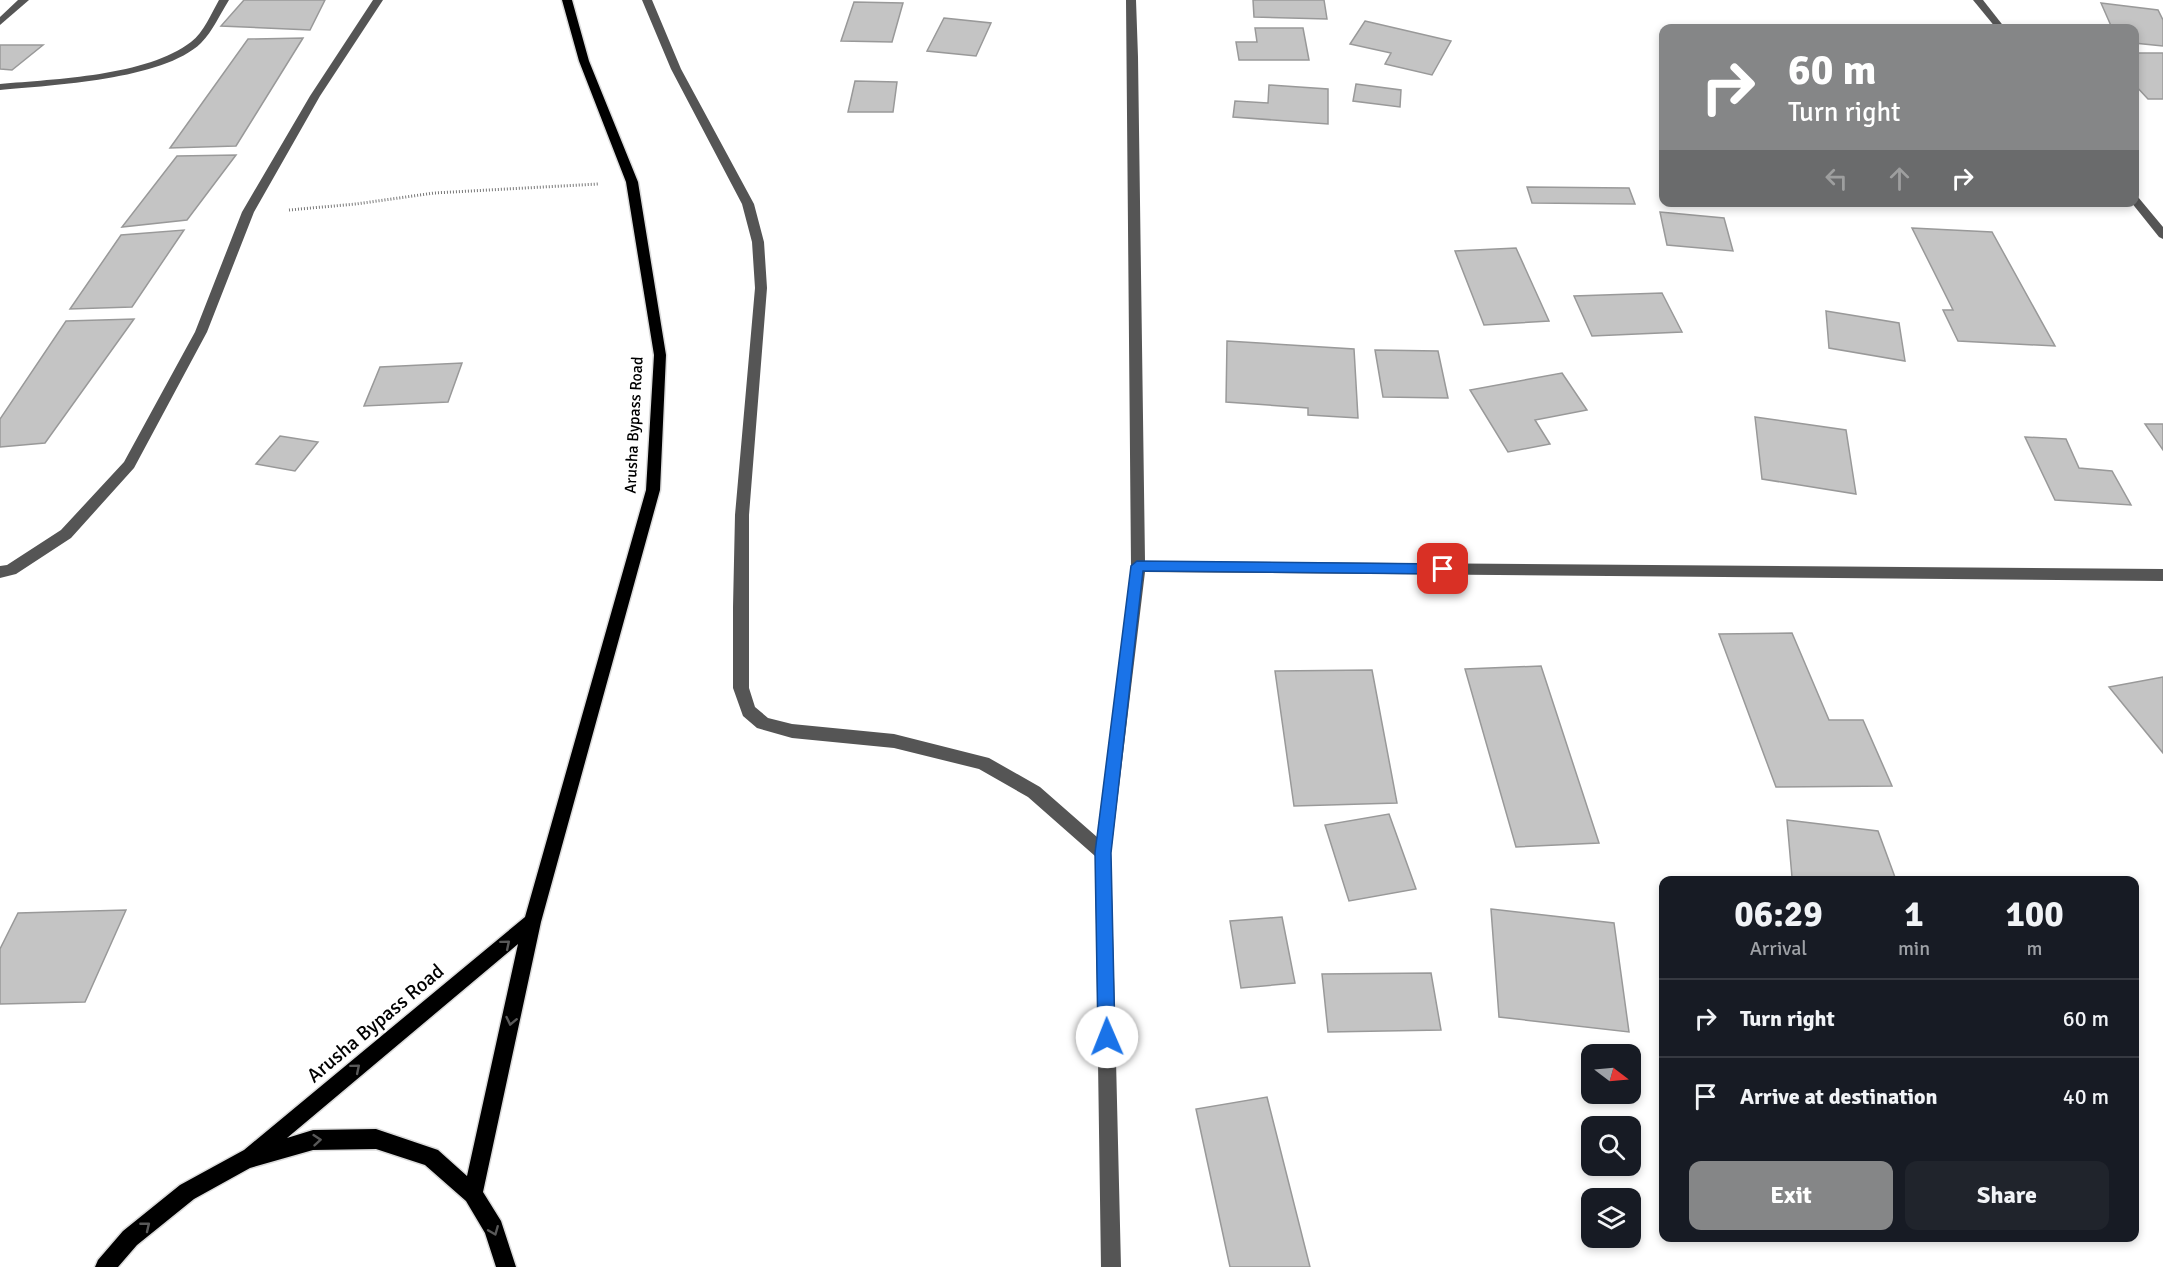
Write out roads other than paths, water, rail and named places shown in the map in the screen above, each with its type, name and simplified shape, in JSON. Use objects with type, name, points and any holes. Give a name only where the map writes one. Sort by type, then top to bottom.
[{"type":"main road","name":"Arusha Bypass Road","points":[[473,1194],[532,922],[653,490],[660,355],[632,182],[584,61],[567,0]]},
{"type":"main road","name":"Arusha Bypass Road","points":[[105,1267],[130,1238],[187,1192],[246,1159],[532,922]]},
{"type":"main road","name":"Arusha Bypass Road","points":[[246,1159],[313,1140],[376,1138],[431,1156],[473,1194],[494,1228],[506,1267]]},
{"type":"street","points":[[0,22],[24,0]]},
{"type":"street","points":[[0,87],[65,80],[169,60],[197,42],[224,0]]},
{"type":"street","points":[[0,572],[11,570],[66,534],[129,465],[201,332],[248,212],[315,96],[378,0]]},
{"type":"street","points":[[647,0],[676,69],[748,204],[758,242],[761,288],[742,515],[740,595],[741,688],[749,711],[764,723],[792,731],[894,741],[983,763],[1034,792],[1103,853]]},
{"type":"street","points":[[1111,1267],[1103,853],[1137,566],[1131,0]]},
{"type":"street","points":[[1978,0],[1998,24]]},
{"type":"street","points":[[2139,205],[2163,235]]},
{"type":"street","points":[[1137,566],[2163,575]]}]
